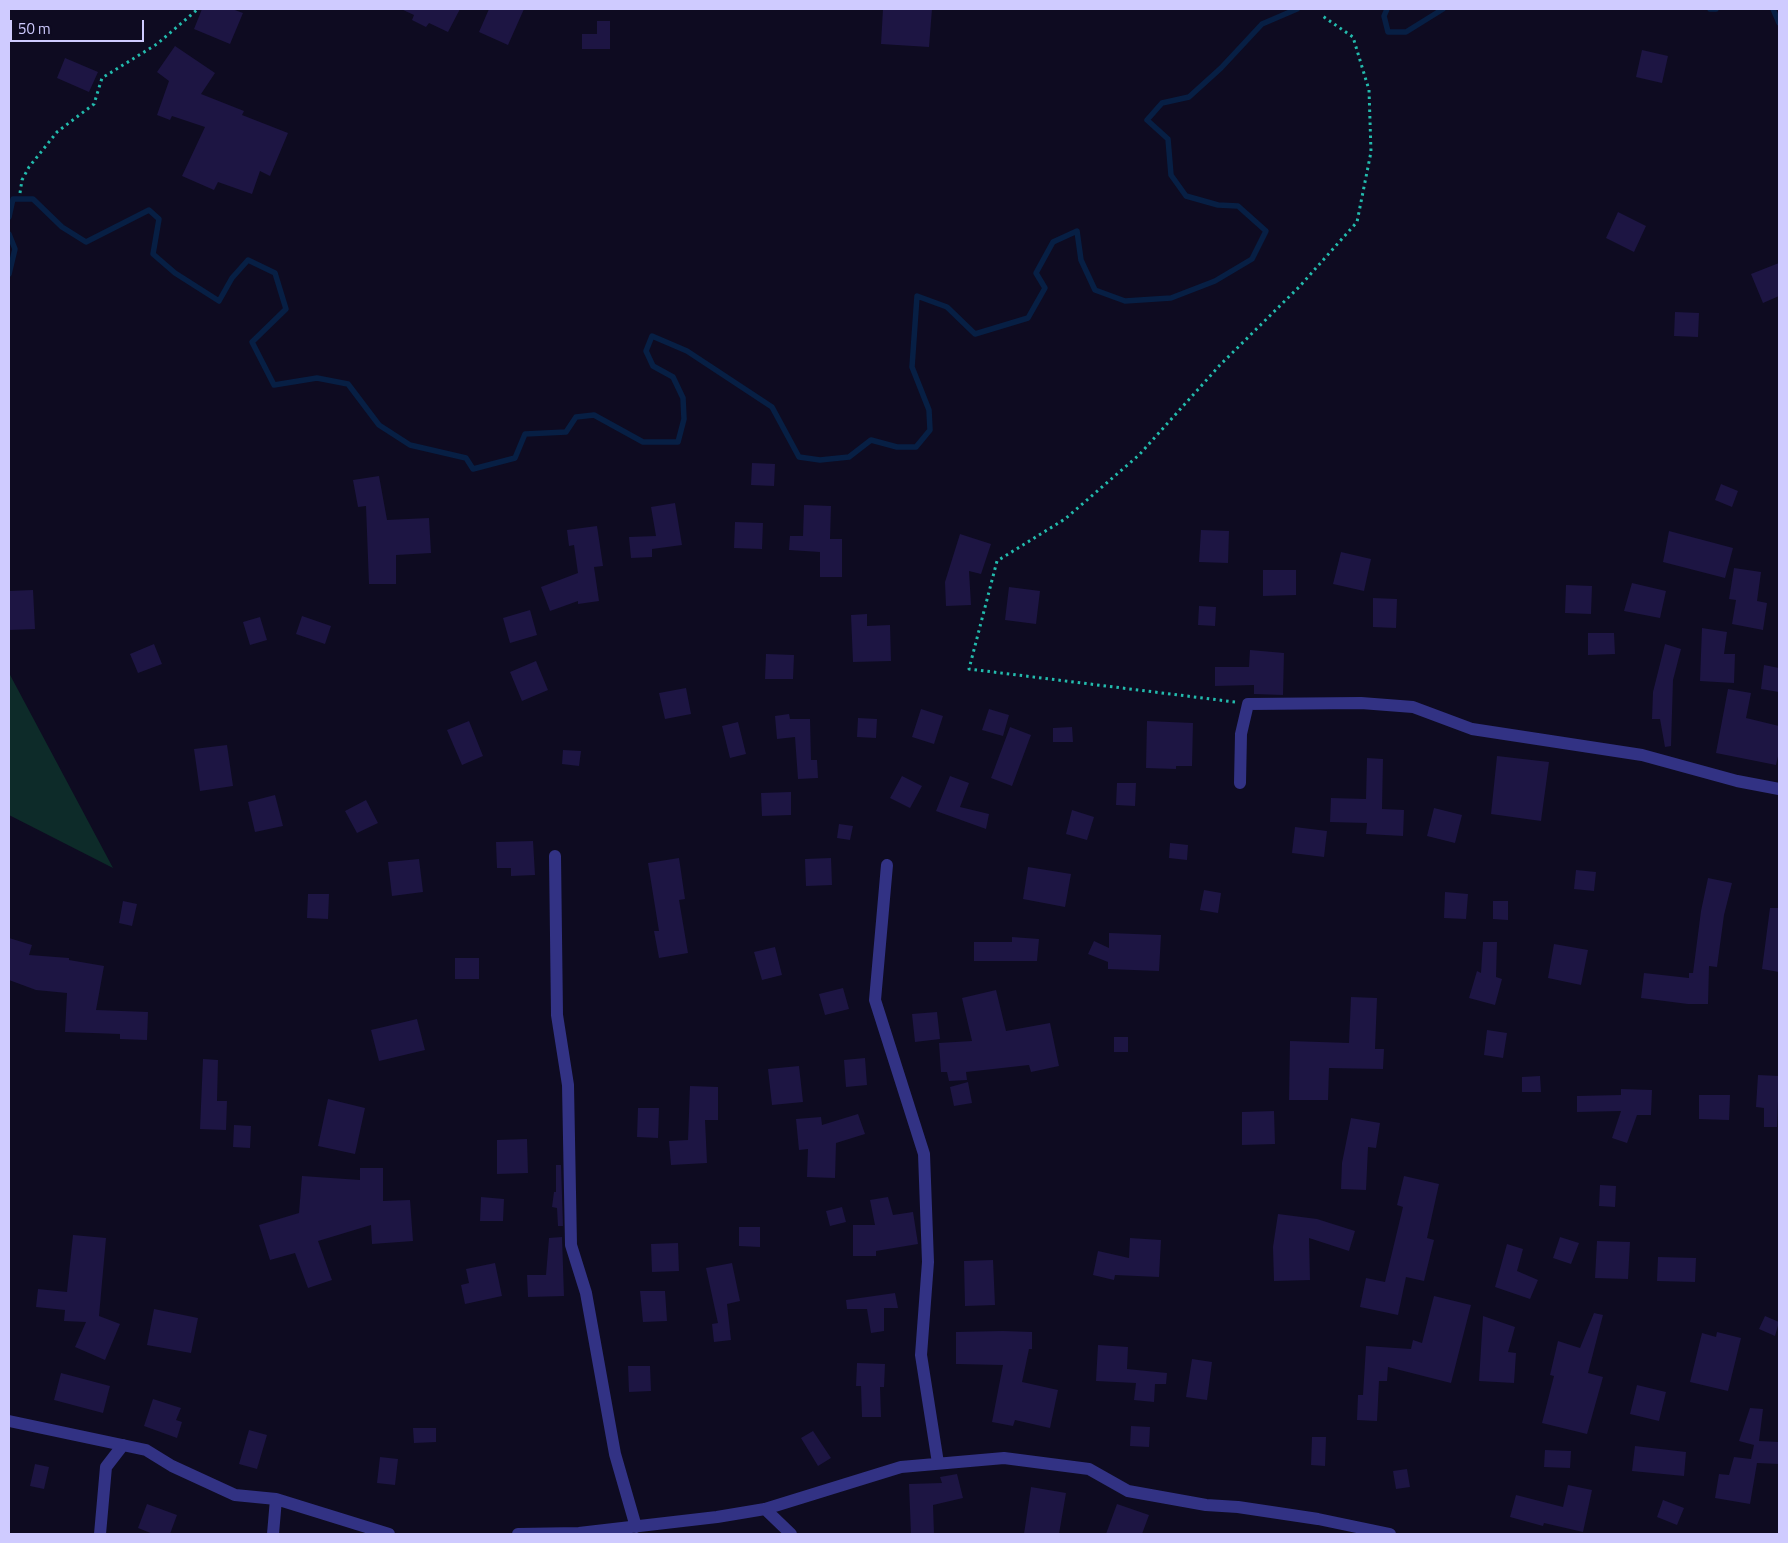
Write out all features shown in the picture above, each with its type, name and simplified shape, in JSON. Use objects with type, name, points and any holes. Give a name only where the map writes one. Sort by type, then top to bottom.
[{"type":"street","points":[[1240,783],[1242,734],[1248,704],[1361,702],[1413,707],[1472,729],[1642,755],[1737,781],[1779,790]]},
{"type":"street","points":[[555,856],[557,1015],[568,1085],[571,1245],[586,1293],[615,1454],[636,1527]]},
{"type":"street","points":[[887,865],[875,1000],[924,1154],[928,1262],[921,1355],[938,1464]]},
{"type":"street","points":[[9,1421],[146,1450],[172,1466],[235,1495],[276,1499],[389,1534]]},
{"type":"street","points":[[100,1534],[106,1467],[123,1445]]},
{"type":"street","points":[[518,1534],[579,1533],[765,1509],[901,1467],[1004,1458],[1089,1469],[1128,1491],[1206,1505],[1238,1507],[1318,1519],[1390,1534]]},
{"type":"street","points":[[272,1534],[276,1499]]},
{"type":"street","points":[[765,1509],[791,1534]]},
{"type":"path","points":[[20,193],[22,180],[29,167],[56,132],[94,104],[102,78],[156,44],[198,9]]},
{"type":"path","points":[[1248,704],[969,669],[997,561],[1065,519],[1138,455],[1220,365],[1300,286],[1357,222],[1370,152],[1369,90],[1353,36],[1321,16]]},
{"type":"green space","points":[[9,673],[113,868],[9,815]]},
{"type":"building","points":[[202,9],[232,9],[243,13],[230,44],[194,29]]},
{"type":"building","points":[[401,9],[460,9],[448,32],[429,23],[426,27],[412,20],[414,15]]},
{"type":"building","points":[[489,9],[524,9],[508,45],[479,32]]},
{"type":"building","points":[[883,9],[932,9],[929,47],[881,44]]},
{"type":"building","points":[[597,21],[610,21],[610,49],[582,49],[582,34],[597,34]]},
{"type":"building","points":[[175,46],[215,73],[201,94],[244,111],[242,115],[288,133],[270,176],[260,171],[252,194],[218,182],[214,190],[182,176],[205,127],[172,116],[170,120],[157,115],[169,81],[157,72]]},
{"type":"building","points":[[1642,50],[1668,56],[1662,83],[1636,77]]},
{"type":"building","points":[[65,58],[98,72],[89,92],[57,78]]},
{"type":"building","points":[[1618,212],[1646,226],[1634,252],[1606,238]]},
{"type":"building","points":[[1779,263],[1779,296],[1763,303],[1751,274]]},
{"type":"building","points":[[1675,312],[1699,313],[1698,337],[1674,336]]},
{"type":"building","points":[[752,463],[775,464],[774,486],[751,485]]},
{"type":"building","points":[[379,476],[387,520],[429,518],[431,553],[396,555],[396,584],[369,584],[366,506],[358,507],[353,480]]},
{"type":"building","points":[[1721,484],[1738,491],[1732,507],[1715,500]]},
{"type":"building","points":[[675,503],[682,545],[652,549],[652,557],[631,558],[629,537],[656,536],[651,507]]},
{"type":"building","points":[[804,505],[831,506],[830,539],[842,539],[842,577],[820,577],[820,552],[789,550],[790,536],[803,536]]},
{"type":"building","points":[[735,522],[763,523],[762,549],[734,548]]},
{"type":"building","points":[[597,526],[603,566],[594,567],[599,601],[578,604],[578,601],[550,611],[541,587],[578,573],[574,545],[569,546],[567,530]]},
{"type":"building","points":[[1201,530],[1229,531],[1228,563],[1199,562]]},
{"type":"building","points":[[1669,531],[1733,548],[1725,578],[1663,562]]},
{"type":"building","points":[[960,534],[991,544],[981,574],[969,571],[971,605],[946,606],[945,582]]},
{"type":"building","points":[[1341,552],[1371,559],[1364,591],[1333,584]]},
{"type":"building","points":[[1734,568],[1761,572],[1757,601],[1767,603],[1763,630],[1732,624],[1736,600],[1729,599]]},
{"type":"building","points":[[1263,570],[1296,570],[1296,595],[1263,596]]},
{"type":"building","points":[[1632,583],[1666,591],[1660,618],[1624,611]]},
{"type":"building","points":[[1566,585],[1592,586],[1591,614],[1565,613]]},
{"type":"building","points":[[1009,587],[1040,591],[1036,624],[1005,620]]},
{"type":"building","points":[[33,590],[35,629],[9,630],[9,591]]},
{"type":"building","points":[[1373,598],[1397,599],[1396,628],[1373,627]]},
{"type":"building","points":[[1199,606],[1216,607],[1215,626],[1198,625]]},
{"type":"building","points":[[530,610],[537,635],[510,643],[503,618]]},
{"type":"building","points":[[867,614],[867,626],[890,625],[891,661],[853,662],[851,615]]},
{"type":"building","points":[[302,616],[331,626],[325,644],[296,634]]},
{"type":"building","points":[[260,617],[267,640],[250,645],[243,622]]},
{"type":"building","points":[[1702,628],[1727,632],[1724,654],[1735,654],[1734,683],[1700,681]]},
{"type":"building","points":[[1588,633],[1614,633],[1615,654],[1588,655]]},
{"type":"building","points":[[154,644],[162,664],[138,673],[130,654]]},
{"type":"building","points":[[1665,644],[1681,649],[1673,680],[1671,746],[1665,747],[1660,719],[1652,719],[1653,692]]},
{"type":"building","points":[[1250,650],[1284,653],[1283,695],[1254,694],[1254,685],[1215,686],[1215,667],[1249,667]]},
{"type":"building","points":[[766,654],[794,655],[793,679],[765,679]]},
{"type":"building","points":[[536,661],[548,690],[522,701],[510,672]]},
{"type":"building","points":[[1764,665],[1779,668],[1779,692],[1761,689]]},
{"type":"building","points":[[686,688],[691,714],[665,719],[659,693]]},
{"type":"building","points":[[1728,689],[1751,693],[1746,718],[1779,726],[1779,752],[1776,765],[1716,753]]},
{"type":"building","points":[[921,709],[943,716],[934,744],[912,737]]},
{"type":"building","points":[[989,709],[1009,715],[1003,736],[982,730]]},
{"type":"building","points":[[789,714],[790,719],[810,719],[811,760],[817,760],[818,778],[798,779],[795,737],[777,739],[775,716]]},
{"type":"building","points":[[858,718],[877,719],[876,738],[857,737]]},
{"type":"building","points":[[469,721],[483,756],[462,765],[447,730]]},
{"type":"building","points":[[1147,721],[1193,723],[1192,766],[1176,766],[1176,769],[1146,768]]},
{"type":"building","points":[[738,722],[746,754],[730,758],[722,726]]},
{"type":"building","points":[[1010,727],[1031,735],[1012,786],[991,778]]},
{"type":"building","points":[[1072,727],[1073,742],[1053,742],[1053,728]]},
{"type":"building","points":[[227,745],[233,786],[200,791],[194,749]]},
{"type":"building","points":[[563,750],[581,751],[579,766],[562,764]]},
{"type":"building","points":[[1497,756],[1549,762],[1541,821],[1491,814]]},
{"type":"building","points":[[1367,758],[1383,759],[1382,809],[1404,810],[1403,836],[1366,834],[1367,823],[1330,822],[1331,798],[1366,799]]},
{"type":"building","points":[[902,776],[922,786],[910,808],[890,798]]},
{"type":"building","points":[[950,776],[969,783],[960,807],[989,814],[986,829],[936,811]]},
{"type":"building","points":[[1117,783],[1136,783],[1135,806],[1116,805]]},
{"type":"building","points":[[791,792],[791,815],[762,816],[761,793]]},
{"type":"building","points":[[275,795],[283,826],[255,832],[248,802]]},
{"type":"building","points":[[366,800],[378,823],[357,833],[345,811]]},
{"type":"building","points":[[1434,808],[1462,815],[1455,843],[1427,836]]},
{"type":"building","points":[[1072,810],[1094,817],[1087,840],[1066,834]]},
{"type":"building","points":[[839,824],[853,826],[850,840],[837,838]]},
{"type":"building","points":[[1295,827],[1327,831],[1324,857],[1292,853]]},
{"type":"building","points":[[533,841],[535,875],[511,876],[511,868],[497,868],[496,842]]},
{"type":"building","points":[[1170,843],[1188,845],[1187,860],[1169,858]]},
{"type":"building","points":[[679,858],[685,899],[679,900],[688,953],[659,958],[654,931],[659,931],[648,863]]},
{"type":"building","points":[[831,858],[832,885],[806,886],[805,859]]},
{"type":"building","points":[[419,859],[423,892],[392,896],[388,862]]},
{"type":"building","points":[[1028,867],[1071,874],[1065,907],[1023,899]]},
{"type":"building","points":[[1576,870],[1596,872],[1594,891],[1574,889]]},
{"type":"building","points":[[1708,878],[1732,883],[1724,915],[1717,967],[1709,966],[1708,1004],[1688,1004],[1641,998],[1644,973],[1689,978],[1689,973],[1693,973],[1701,911]]},
{"type":"building","points":[[1204,890],[1221,893],[1218,913],[1200,910]]},
{"type":"building","points":[[1445,892],[1468,894],[1466,919],[1444,918]]},
{"type":"building","points":[[308,894],[329,894],[328,919],[307,918]]},
{"type":"building","points":[[123,901],[137,904],[132,926],[119,923]]},
{"type":"building","points":[[1493,901],[1508,901],[1508,920],[1493,919]]},
{"type":"building","points":[[1770,908],[1779,908],[1779,972],[1762,969]]},
{"type":"building","points":[[1109,933],[1161,935],[1159,971],[1108,969],[1108,962],[1088,954],[1094,941],[1109,948]]},
{"type":"building","points":[[1012,937],[1039,939],[1037,961],[974,961],[974,942],[1012,942]]},
{"type":"building","points":[[9,938],[32,945],[29,955],[69,958],[69,960],[104,966],[96,1010],[148,1012],[147,1040],[120,1039],[120,1034],[65,1032],[67,993],[36,990],[9,980]]},
{"type":"building","points":[[1483,942],[1497,942],[1496,977],[1502,979],[1495,1005],[1469,998],[1477,971],[1481,973]]},
{"type":"building","points":[[1554,944],[1588,950],[1581,985],[1548,978]]},
{"type":"building","points":[[775,947],[782,975],[762,980],[754,952]]},
{"type":"building","points":[[455,958],[479,958],[479,979],[455,979]]},
{"type":"building","points":[[843,988],[849,1009],[825,1015],[819,994]]},
{"type":"building","points":[[996,990],[1006,1031],[1050,1023],[1059,1066],[1031,1072],[1029,1065],[966,1072],[967,1080],[949,1081],[947,1072],[941,1072],[939,1043],[972,1041],[962,998]]},
{"type":"building","points":[[1351,997],[1377,998],[1375,1049],[1384,1049],[1383,1069],[1329,1068],[1328,1100],[1289,1100],[1290,1041],[1349,1043]]},
{"type":"building","points":[[937,1012],[940,1039],[915,1042],[912,1014]]},
{"type":"building","points":[[417,1019],[425,1050],[379,1061],[371,1030]]},
{"type":"building","points":[[1487,1030],[1507,1033],[1503,1058],[1484,1055]]},
{"type":"building","points":[[1114,1037],[1128,1037],[1128,1052],[1114,1052]]},
{"type":"building","points":[[865,1058],[867,1085],[846,1087],[844,1060]]},
{"type":"building","points":[[203,1059],[218,1060],[217,1101],[227,1101],[226,1130],[200,1129]]},
{"type":"building","points":[[799,1066],[803,1102],[772,1105],[768,1069]]},
{"type":"building","points":[[1758,1075],[1779,1076],[1777,1127],[1764,1127],[1764,1108],[1756,1107]]},
{"type":"building","points":[[1540,1076],[1541,1092],[1522,1092],[1522,1077]]},
{"type":"building","points":[[968,1082],[972,1103],[954,1106],[950,1087]]},
{"type":"building","points":[[690,1086],[718,1087],[718,1120],[705,1120],[707,1163],[671,1165],[669,1141],[688,1140]]},
{"type":"building","points":[[1621,1089],[1652,1090],[1651,1115],[1637,1115],[1627,1143],[1612,1138],[1621,1111],[1577,1112],[1577,1096],[1621,1095]]},
{"type":"building","points":[[1699,1095],[1730,1095],[1729,1120],[1699,1119]]},
{"type":"building","points":[[328,1099],[365,1108],[355,1154],[318,1146]]},
{"type":"building","points":[[638,1108],[659,1108],[658,1138],[637,1137]]},
{"type":"building","points":[[1274,1111],[1275,1144],[1242,1145],[1242,1112]]},
{"type":"building","points":[[858,1114],[865,1134],[836,1143],[835,1178],[807,1177],[808,1149],[799,1150],[796,1119],[821,1117],[822,1125]]},
{"type":"building","points":[[1351,1118],[1380,1123],[1376,1148],[1368,1147],[1366,1190],[1341,1189],[1342,1163]]},
{"type":"building","points":[[234,1125],[251,1126],[250,1148],[233,1147]]},
{"type":"building","points":[[527,1139],[528,1173],[497,1174],[497,1140]]},
{"type":"building","points":[[556,1165],[561,1165],[563,1226],[558,1226],[557,1208],[552,1207],[554,1192],[556,1192]]},
{"type":"building","points":[[360,1168],[383,1168],[383,1201],[410,1200],[413,1241],[372,1244],[371,1225],[318,1241],[332,1280],[308,1288],[295,1253],[270,1260],[259,1225],[299,1213],[302,1176],[360,1180]]},
{"type":"building","points":[[1404,1176],[1439,1184],[1427,1238],[1434,1240],[1424,1281],[1406,1277],[1398,1315],[1360,1307],[1366,1278],[1385,1282],[1403,1207],[1397,1205]]},
{"type":"building","points":[[1600,1185],[1616,1186],[1615,1207],[1599,1206]]},
{"type":"building","points":[[481,1197],[504,1199],[503,1221],[480,1221]]},
{"type":"building","points":[[888,1197],[893,1215],[913,1212],[918,1244],[876,1251],[876,1256],[853,1256],[853,1225],[875,1225],[870,1200]]},
{"type":"building","points":[[842,1207],[846,1222],[830,1226],[826,1211]]},
{"type":"building","points":[[1278,1214],[1317,1219],[1355,1231],[1349,1251],[1309,1238],[1310,1280],[1274,1281],[1273,1247]]},
{"type":"building","points":[[739,1227],[760,1227],[760,1247],[739,1246]]},
{"type":"building","points":[[73,1235],[106,1238],[99,1316],[120,1324],[105,1360],[75,1347],[86,1322],[64,1321],[65,1310],[36,1307],[38,1289],[67,1292]]},
{"type":"building","points":[[562,1237],[564,1296],[528,1297],[527,1275],[546,1275],[549,1238]]},
{"type":"building","points":[[1560,1237],[1579,1243],[1571,1264],[1553,1258]]},
{"type":"building","points":[[1130,1238],[1161,1240],[1159,1277],[1115,1275],[1114,1280],[1093,1275],[1098,1251],[1129,1258]]},
{"type":"building","points":[[1597,1241],[1630,1242],[1628,1279],[1595,1278]]},
{"type":"building","points":[[678,1243],[679,1271],[652,1272],[651,1244]]},
{"type":"building","points":[[1507,1244],[1523,1249],[1517,1271],[1538,1280],[1530,1299],[1495,1287]]},
{"type":"building","points":[[1658,1257],[1696,1258],[1695,1282],[1657,1281]]},
{"type":"building","points":[[993,1260],[995,1305],[965,1306],[964,1261]]},
{"type":"building","points":[[495,1263],[502,1296],[465,1304],[461,1285],[469,1283],[466,1269]]},
{"type":"building","points":[[732,1263],[740,1301],[727,1304],[731,1340],[714,1342],[712,1324],[718,1323],[706,1268]]},
{"type":"building","points":[[640,1291],[665,1291],[667,1321],[643,1322]]},
{"type":"building","points":[[895,1293],[898,1308],[884,1308],[884,1331],[871,1333],[867,1309],[847,1309],[846,1300]]},
{"type":"building","points":[[1434,1296],[1471,1305],[1451,1383],[1388,1367],[1387,1381],[1379,1381],[1377,1421],[1357,1420],[1358,1395],[1363,1395],[1366,1346],[1411,1349],[1413,1340],[1422,1343]]},
{"type":"building","points":[[154,1309],[198,1318],[191,1353],[147,1345]]},
{"type":"building","points":[[1594,1313],[1603,1315],[1588,1373],[1603,1377],[1587,1434],[1542,1423],[1554,1376],[1550,1375],[1558,1341],[1580,1348]]},
{"type":"building","points":[[1483,1316],[1515,1327],[1508,1352],[1516,1353],[1514,1383],[1479,1381]]},
{"type":"building","points":[[1765,1316],[1779,1322],[1775,1336],[1759,1329]]},
{"type":"building","points":[[956,1332],[1032,1332],[1032,1349],[1029,1349],[1022,1382],[1058,1390],[1050,1428],[1015,1420],[1013,1426],[992,1422],[1003,1365],[956,1364]]},
{"type":"building","points":[[1717,1332],[1741,1338],[1728,1391],[1690,1382],[1702,1333],[1716,1337]]},
{"type":"building","points":[[1098,1345],[1128,1347],[1127,1369],[1167,1373],[1166,1384],[1155,1384],[1154,1402],[1134,1400],[1136,1383],[1096,1381]]},
{"type":"building","points":[[1192,1359],[1212,1362],[1207,1400],[1186,1397]]},
{"type":"building","points":[[857,1363],[885,1364],[884,1387],[880,1387],[881,1417],[862,1417],[861,1386],[856,1386]]},
{"type":"building","points":[[628,1366],[650,1366],[651,1391],[629,1392]]},
{"type":"building","points":[[61,1373],[110,1386],[103,1413],[54,1400]]},
{"type":"building","points":[[1637,1385],[1666,1392],[1659,1421],[1630,1414]]},
{"type":"building","points":[[153,1399],[181,1408],[176,1420],[182,1422],[177,1438],[144,1426]]},
{"type":"building","points":[[1750,1408],[1763,1409],[1759,1441],[1779,1442],[1779,1464],[1757,1463],[1750,1504],[1715,1498],[1719,1474],[1729,1475],[1734,1457],[1751,1459],[1754,1445],[1739,1441]]},
{"type":"building","points":[[1131,1426],[1150,1427],[1149,1447],[1130,1446]]},
{"type":"building","points":[[413,1428],[436,1428],[436,1442],[414,1443]]},
{"type":"building","points":[[249,1430],[267,1435],[257,1469],[239,1464]]},
{"type":"building","points":[[813,1431],[831,1458],[818,1466],[801,1438]]},
{"type":"building","points":[[1312,1437],[1326,1437],[1325,1466],[1311,1465]]},
{"type":"building","points":[[1635,1446],[1686,1452],[1684,1476],[1632,1471]]},
{"type":"building","points":[[1545,1450],[1571,1451],[1570,1468],[1544,1467]]},
{"type":"building","points":[[380,1457],[398,1459],[395,1485],[377,1483]]},
{"type":"building","points":[[35,1464],[49,1467],[44,1489],[30,1486]]},
{"type":"building","points":[[1407,1469],[1410,1487],[1396,1489],[1393,1471]]},
{"type":"building","points":[[957,1474],[963,1498],[933,1505],[934,1534],[911,1534],[909,1484],[942,1483],[940,1477]]},
{"type":"building","points":[[1568,1485],[1592,1490],[1583,1532],[1544,1523],[1543,1526],[1510,1517],[1516,1495],[1563,1507]]},
{"type":"building","points":[[1031,1487],[1066,1493],[1059,1534],[1024,1534]]},
{"type":"building","points":[[1663,1500],[1684,1508],[1677,1525],[1657,1517]]},
{"type":"building","points":[[147,1504],[177,1515],[170,1534],[153,1534],[138,1528]]},
{"type":"building","points":[[1117,1504],[1149,1515],[1142,1534],[1106,1534]]},
{"type":"waterway","points":[[9,217],[13,199],[33,199],[62,227],[86,242],[149,210],[159,219],[153,254],[175,273],[219,301],[232,278],[248,260],[275,273],[286,309],[252,342],[274,385],[317,378],[348,384],[379,425],[410,445],[466,458],[473,469],[515,458],[525,434],[566,432],[576,417],[594,415],[643,442],[678,442],[684,419],[683,398],[673,377],[653,366],[646,351],[652,336],[687,351],[772,407],[799,457],[820,460],[849,457],[871,440],[897,447],[916,447],[930,430],[929,410],[912,367],[917,296],[947,307],[975,334],[1028,318],[1045,288],[1036,273],[1053,242],[1077,231],[1081,260],[1095,290],[1125,301],[1171,298],[1215,281],[1252,259],[1266,231],[1238,206],[1218,205],[1186,196],[1171,175],[1168,139],[1147,120],[1162,103],[1189,97],[1221,68],[1262,24],[1297,9]]},
{"type":"waterway","points":[[1387,9],[1384,16],[1388,32],[1406,32],[1443,9]]},
{"type":"waterway","points":[[1710,9],[1716,9]]},
{"type":"waterway","points":[[1773,9],[1779,23]]},
{"type":"waterway","points":[[9,234],[15,249],[9,274]]}]
